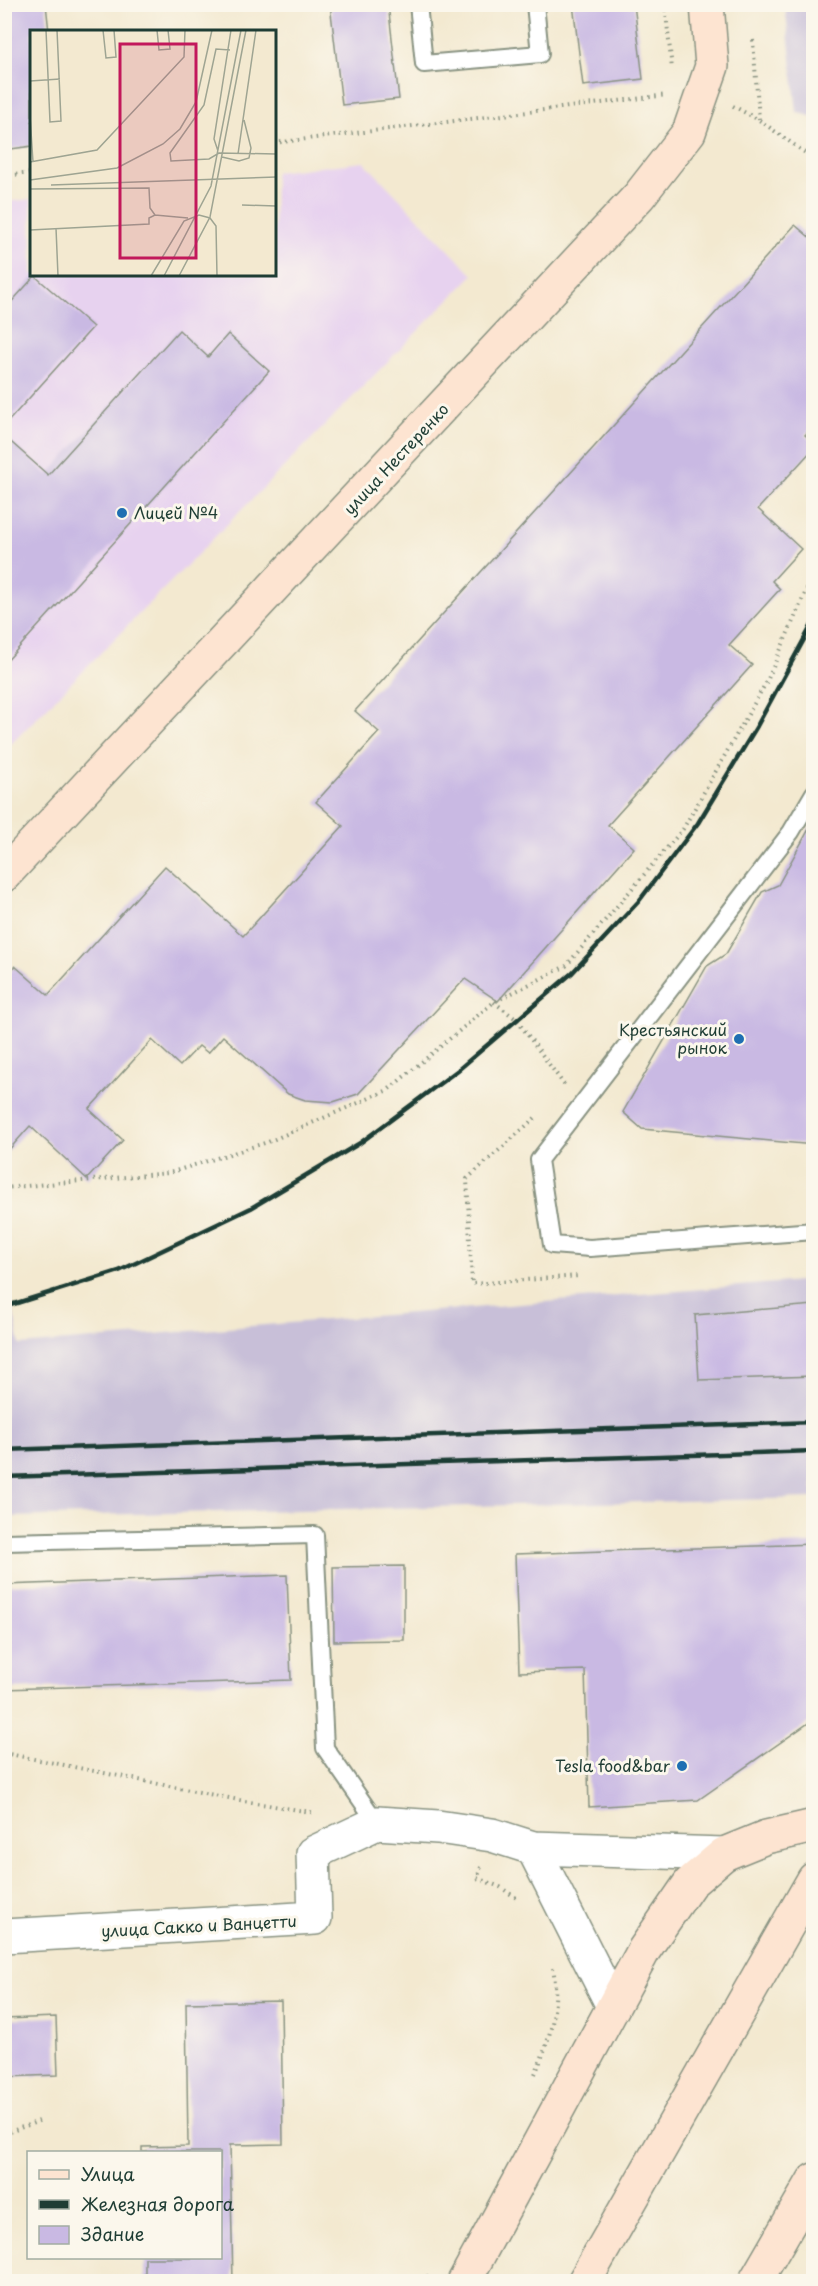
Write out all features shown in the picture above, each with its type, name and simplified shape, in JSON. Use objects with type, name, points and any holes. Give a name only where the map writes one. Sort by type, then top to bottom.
[{"type":"main road","name":"улица Нестеренко","points":[[4,875],[639,196],[689,132],[704,90],[712,66],[707,4]]},
{"type":"main road","points":[[464,2282],[613,2006],[665,1916],[690,1883],[724,1854],[766,1837],[813,1826]]},
{"type":"main road","points":[[584,2282],[813,1879]]},
{"type":"main road","points":[[757,2279],[813,2180]]},
{"type":"street","name":"улица Сакко и Ванцетти","points":[[4,1936],[315,1918],[313,1853],[377,1823],[438,1827],[492,1835],[533,1848],[724,1854]]},
{"type":"street","points":[[533,1848],[613,2006]]},
{"type":"lane","points":[[418,4],[424,64],[540,54],[535,4]]},
{"type":"lane","points":[[813,793],[791,832],[539,1160],[552,1245],[590,1248],[813,1231]]},
{"type":"lane","points":[[4,1542],[315,1535],[325,1748],[377,1823]]},
{"type":"path","points":[[665,4],[673,72]]},
{"type":"path","points":[[753,40],[759,120]]},
{"type":"path","points":[[276,143],[704,90],[759,120],[813,159]]},
{"type":"path","points":[[4,176],[30,172]]},
{"type":"path","points":[[4,1188],[169,1173],[268,1142],[388,1090],[494,1002],[566,966],[682,829],[767,681],[813,573]]},
{"type":"path","points":[[494,1002],[516,1019],[567,1089]]},
{"type":"path","points":[[4,1753],[244,1802],[322,1814]]},
{"type":"path","points":[[492,1835],[477,1878],[500,1887],[526,1907]]},
{"type":"path","points":[[533,2078],[547,2046],[554,2013],[555,1982],[551,1962]]},
{"type":"path","points":[[4,2134],[39,2121]]},
{"type":"path","points":[[424,2282],[431,2270]]},
{"type":"shaded area","points":[[785,5],[813,5],[813,117],[797,112]]},
{"type":"shaded area","name":"Лицей №4","points":[[364,162],[473,275],[5,750],[5,202],[30,199],[30,276],[276,276],[276,172]]},
{"type":"shaded area","points":[[813,1280],[813,1498],[5,1517],[4,1287],[8,1286],[20,1345]]},
{"type":"building","points":[[4,4],[46,4],[49,30],[30,30],[30,146],[4,150]]},
{"type":"building","points":[[330,4],[388,4],[399,99],[342,105]]},
{"type":"building","points":[[573,4],[634,4],[643,79],[583,86]]},
{"type":"building","points":[[795,225],[814,241],[814,426],[805,435],[814,443],[814,448],[758,509],[801,549],[772,581],[780,589],[729,645],[752,665],[608,825],[634,848],[498,1001],[465,979],[358,1094],[333,1102],[305,1100],[288,1094],[223,1036],[208,1053],[199,1046],[180,1066],[152,1040],[89,1109],[123,1140],[87,1179],[30,1126],[6,1153],[4,978],[15,966],[48,995],[165,866],[243,936],[343,826],[316,802],[379,732],[355,711]]},
{"type":"building","points":[[35,276],[93,327],[4,426],[4,310]]},
{"type":"building","points":[[179,330],[208,357],[228,334],[269,371],[4,664],[4,526],[8,522],[4,519],[4,436],[48,475]]},
{"type":"building","name":"Крестьянский рынок","points":[[814,820],[814,1145],[642,1129],[623,1112],[707,966],[726,954],[762,892],[778,885]]},
{"type":"building","points":[[814,1305],[814,1376],[699,1380],[695,1315]]},
{"type":"building","points":[[814,1544],[814,1719],[698,1800],[589,1807],[585,1670],[519,1672],[515,1554]]},
{"type":"building","points":[[404,1566],[404,1640],[334,1641],[333,1567]]},
{"type":"building","points":[[287,1575],[291,1680],[4,1689],[4,1585]]},
{"type":"building","points":[[281,2001],[283,2144],[230,2145],[233,2282],[145,2282],[145,2259],[222,2259],[222,2151],[142,2151],[142,2147],[188,2146],[186,2003]]},
{"type":"building","points":[[56,2017],[58,2075],[4,2077],[4,2019]]},
{"type":"railway","points":[[4,1307],[119,1271],[251,1208],[360,1143],[458,1070],[572,973],[639,901],[698,823],[757,726],[814,621]]},
{"type":"railway","points":[[4,1450],[814,1422]]},
{"type":"railway","points":[[4,1477],[814,1451]]},
{"type":"place","name":"Лицей №4","points":[[122,513]]},
{"type":"place","name":"Крестьянский рынок","points":[[739,1039]]},
{"type":"place","name":"Tesla food&bar","points":[[682,1766]]}]
